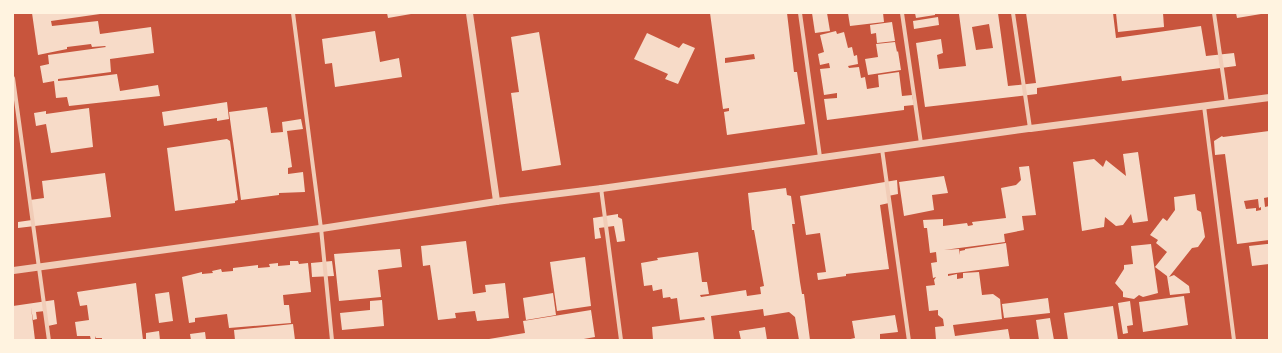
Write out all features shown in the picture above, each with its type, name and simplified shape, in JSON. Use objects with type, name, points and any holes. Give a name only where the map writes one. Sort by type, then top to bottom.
[{"type":"street","points":[[293,13],[321,228],[332,340]]},
{"type":"street","points":[[469,13],[496,201]]},
{"type":"street","points":[[800,13],[820,158]]},
{"type":"street","points":[[902,13],[922,144]]},
{"type":"street","points":[[1013,13],[1030,128]]},
{"type":"street","points":[[1214,13],[1227,103]]},
{"type":"street","points":[[13,78],[49,340]]},
{"type":"street","points":[[13,270],[321,228],[496,201],[1269,97]]},
{"type":"street","points":[[1204,106],[1234,340]]},
{"type":"street","points":[[882,148],[908,340]]},
{"type":"street","points":[[601,188],[621,340]]},
{"type":"building","points":[[32,13],[99,13],[100,14],[51,21],[52,26],[98,21],[100,34],[151,27],[154,53],[110,59],[111,72],[58,79],[58,81],[117,74],[120,91],[158,85],[160,96],[69,106],[67,97],[56,98],[54,81],[43,83],[40,66],[49,64],[48,55],[106,47],[92,47],[91,44],[67,47],[67,49],[38,55]]},
{"type":"building","points":[[387,13],[411,13],[411,14],[388,18]]},
{"type":"building","points":[[710,13],[787,13],[794,72],[797,72],[805,124],[727,135],[724,112],[729,111],[729,108],[723,109]],"holes":[[[754,54],[755,59],[725,63],[725,58]]]},
{"type":"building","points":[[812,13],[827,13],[830,31],[815,33]]},
{"type":"building","points":[[848,13],[883,13],[884,22],[850,26]]},
{"type":"building","points":[[915,13],[935,13],[935,15],[916,18]]},
{"type":"building","points":[[998,13],[1008,86],[1036,83],[1026,13],[1113,13],[1116,38],[1201,26],[1206,56],[1234,53],[1236,66],[1122,81],[1121,76],[1037,88],[1037,94],[925,107],[916,43],[941,39],[943,53],[937,55],[939,69],[966,66],[959,14]],"holes":[[[989,24],[993,48],[976,50],[972,27]]]},
{"type":"building","points":[[1116,13],[1163,13],[1164,27],[1118,32]]},
{"type":"building","points":[[1236,13],[1261,13],[1261,14],[1237,18]]},
{"type":"building","points":[[938,17],[939,25],[914,29],[913,21]]},
{"type":"building","points":[[892,22],[895,41],[877,43],[876,33],[871,34],[870,25]]},
{"type":"building","points":[[375,31],[380,62],[399,58],[402,77],[335,87],[332,63],[325,64],[322,39]]},
{"type":"building","points":[[836,31],[837,34],[844,32],[848,48],[852,47],[854,56],[857,55],[858,64],[848,66],[849,68],[859,67],[861,78],[865,77],[867,89],[879,87],[878,75],[899,72],[902,96],[912,95],[914,105],[904,106],[904,110],[827,120],[824,99],[837,98],[837,93],[824,95],[820,69],[830,68],[829,63],[820,65],[818,54],[824,52],[820,35]]},
{"type":"building","points":[[539,32],[561,165],[522,171],[511,93],[519,92],[511,37]]},
{"type":"building","points":[[647,33],[679,48],[683,43],[695,48],[678,84],[665,79],[668,74],[634,59]]},
{"type":"building","points":[[895,42],[901,70],[868,75],[865,59],[878,57],[876,44]]},
{"type":"building","points":[[227,102],[229,119],[217,121],[217,118],[164,126],[162,112]]},
{"type":"building","points":[[267,107],[271,133],[283,132],[282,122],[301,119],[303,129],[287,131],[292,167],[288,168],[288,174],[303,172],[305,192],[279,193],[279,195],[241,200],[229,112]]},
{"type":"building","points":[[89,108],[93,147],[51,153],[46,124],[36,126],[34,113],[46,111],[46,114]]},
{"type":"building","points":[[1269,131],[1269,197],[1264,198],[1265,207],[1269,206],[1269,240],[1237,244],[1225,154],[1215,155],[1214,141],[1222,136]],"holes":[[[1258,199],[1259,208],[1261,207],[1261,210],[1256,211],[1256,208],[1246,209],[1244,201]]]},
{"type":"building","points":[[227,139],[230,141],[238,200],[235,201],[235,203],[175,211],[167,148]]},
{"type":"building","points":[[1138,152],[1148,221],[1133,223],[1131,214],[1123,225],[1116,226],[1105,217],[1104,227],[1082,231],[1073,162],[1094,159],[1103,167],[1106,160],[1126,176],[1123,154]]},
{"type":"building","points":[[1029,166],[1036,215],[1022,216],[1024,230],[1004,234],[1005,242],[944,250],[959,249],[960,255],[960,251],[965,249],[1006,243],[1009,266],[948,274],[948,276],[957,274],[957,279],[963,278],[963,273],[979,272],[982,295],[993,294],[1000,299],[1002,319],[953,325],[955,336],[1008,329],[1010,340],[936,340],[935,327],[944,326],[943,319],[938,315],[938,310],[929,311],[926,286],[935,285],[934,280],[936,277],[933,278],[931,263],[937,262],[936,252],[930,253],[927,228],[924,228],[923,220],[943,219],[943,226],[967,223],[968,226],[973,225],[972,222],[1006,218],[1001,188],[1016,185],[1021,180],[1019,167]]},
{"type":"building","points":[[105,173],[111,217],[18,228],[18,222],[32,220],[30,200],[44,198],[42,181]]},
{"type":"building","points":[[944,176],[948,193],[932,195],[934,210],[904,216],[899,182]]},
{"type":"building","points":[[897,180],[898,194],[888,196],[889,203],[880,205],[889,269],[846,274],[846,276],[818,280],[817,273],[826,272],[820,233],[806,235],[800,196]]},
{"type":"building","points":[[786,188],[787,195],[791,196],[795,224],[792,224],[810,340],[799,340],[795,317],[789,312],[764,316],[763,309],[711,316],[714,340],[653,340],[652,327],[705,320],[704,317],[680,320],[677,298],[663,298],[662,289],[653,291],[652,285],[644,286],[641,263],[658,260],[657,258],[698,252],[702,282],[707,282],[709,294],[700,295],[701,297],[746,290],[747,296],[761,294],[760,287],[764,286],[754,230],[752,230],[748,193]]},
{"type":"building","points":[[1195,194],[1197,210],[1201,212],[1205,237],[1198,247],[1192,248],[1169,277],[1174,275],[1189,286],[1190,293],[1170,295],[1167,276],[1155,267],[1167,252],[1156,243],[1158,240],[1150,235],[1163,218],[1167,221],[1175,210],[1174,197]]},
{"type":"building","points":[[618,214],[618,217],[622,219],[625,241],[617,242],[614,226],[599,228],[601,238],[595,239],[593,218]]},
{"type":"building","points":[[466,241],[473,294],[486,292],[485,285],[505,283],[509,318],[477,321],[475,311],[455,313],[456,318],[438,320],[430,265],[423,266],[421,246]]},
{"type":"building","points":[[1151,244],[1158,293],[1143,297],[1139,295],[1134,299],[1123,297],[1123,292],[1115,283],[1124,269],[1124,265],[1133,264],[1131,246]]},
{"type":"building","points":[[1269,244],[1269,264],[1252,266],[1249,246]]},
{"type":"building","points":[[400,249],[402,267],[378,270],[381,297],[339,301],[334,254]]},
{"type":"building","points":[[585,257],[591,306],[557,311],[550,262]]},
{"type":"building","points":[[290,261],[298,261],[299,264],[308,263],[311,292],[283,295],[284,305],[289,305],[291,323],[229,328],[227,314],[195,318],[195,322],[189,323],[182,277],[202,272],[202,274],[213,273],[212,271],[221,269],[222,272],[233,271],[233,268],[258,265],[258,268],[270,267],[269,264],[278,263],[278,266],[290,265]]},
{"type":"building","points":[[332,261],[334,276],[312,277],[311,263]]},
{"type":"building","points":[[136,283],[143,340],[102,340],[102,338],[96,338],[96,336],[95,339],[91,340],[90,336],[77,336],[75,322],[89,320],[87,305],[80,306],[77,292]]},
{"type":"building","points":[[169,292],[173,321],[159,323],[155,294]]},
{"type":"building","points":[[553,293],[556,315],[526,320],[523,298]]},
{"type":"building","points":[[1184,296],[1188,325],[1143,332],[1139,302]]},
{"type":"building","points":[[1048,298],[1050,313],[1004,318],[1002,304]]},
{"type":"building","points":[[54,300],[57,324],[48,326],[45,311],[36,312],[37,319],[33,320],[31,307],[35,340],[13,340],[13,306]]},
{"type":"building","points":[[382,300],[384,326],[342,330],[340,313],[370,310],[370,301]]},
{"type":"building","points":[[1130,301],[1133,325],[1127,326],[1128,333],[1123,334],[1118,303]]},
{"type":"building","points":[[1113,306],[1118,340],[1068,340],[1064,313]]},
{"type":"building","points":[[591,310],[595,337],[578,340],[483,340],[525,333],[523,321]]},
{"type":"building","points":[[895,315],[898,332],[880,334],[880,340],[846,340],[855,338],[852,321]]},
{"type":"building","points":[[1050,318],[1054,340],[1039,340],[1036,320]]},
{"type":"building","points":[[293,324],[295,340],[235,340],[234,330]]},
{"type":"building","points":[[765,327],[767,340],[741,340],[739,331]]},
{"type":"building","points":[[159,331],[160,340],[146,340],[146,333]]},
{"type":"building","points":[[205,332],[206,340],[191,340],[190,334]]}]
